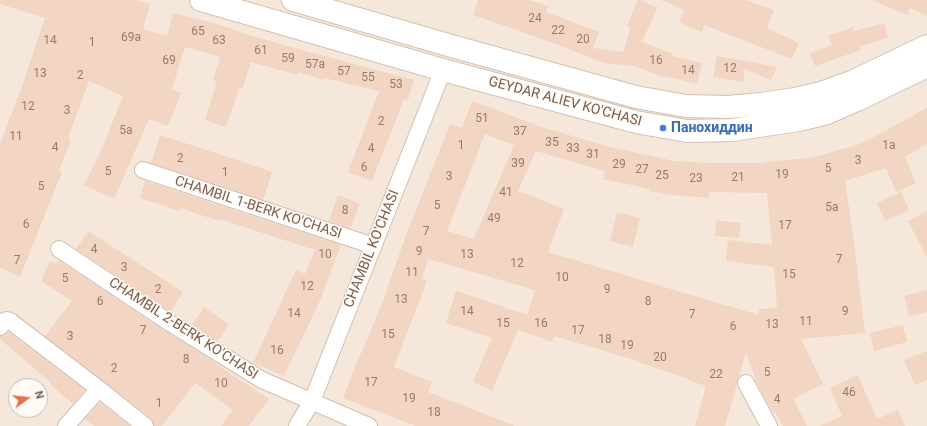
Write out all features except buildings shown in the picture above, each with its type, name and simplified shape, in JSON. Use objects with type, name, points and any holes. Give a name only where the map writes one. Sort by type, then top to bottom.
[{"type":"main road","name":"GEYDAR ALIEV KO'CHASI","points":[[201,0],[443,70],[636,122],[687,131],[732,130],[764,126],[827,113],[927,66]]},
{"type":"main road","name":"GEYDAR ALIEV KO'CHASI","points":[[293,0],[636,97],[686,106],[706,107],[761,104],[795,99],[821,93],[854,82],[927,46]]},
{"type":"main road","points":[[443,70],[448,45]]},
{"type":"street","name":"CHAMBIL KO'CHASI","points":[[297,426],[312,401],[443,70]]},
{"type":"street","name":"CHAMBIL 1-BERK KO'CHASI","points":[[143,170],[374,246]]},
{"type":"street","name":"CHAMBIL 2-BERK KO'CHASI","points":[[59,249],[170,323],[262,380],[369,426]]},
{"type":"street","points":[[0,326],[4,321],[10,321],[145,426]]},
{"type":"street","points":[[746,383],[769,426]]},
{"type":"street","points":[[66,426],[99,389]]},
{"type":"shaded area","points":[[0,0],[927,0],[927,426],[0,426]]},
{"type":"place","name":"Панохиддин","points":[[663,128]]}]
